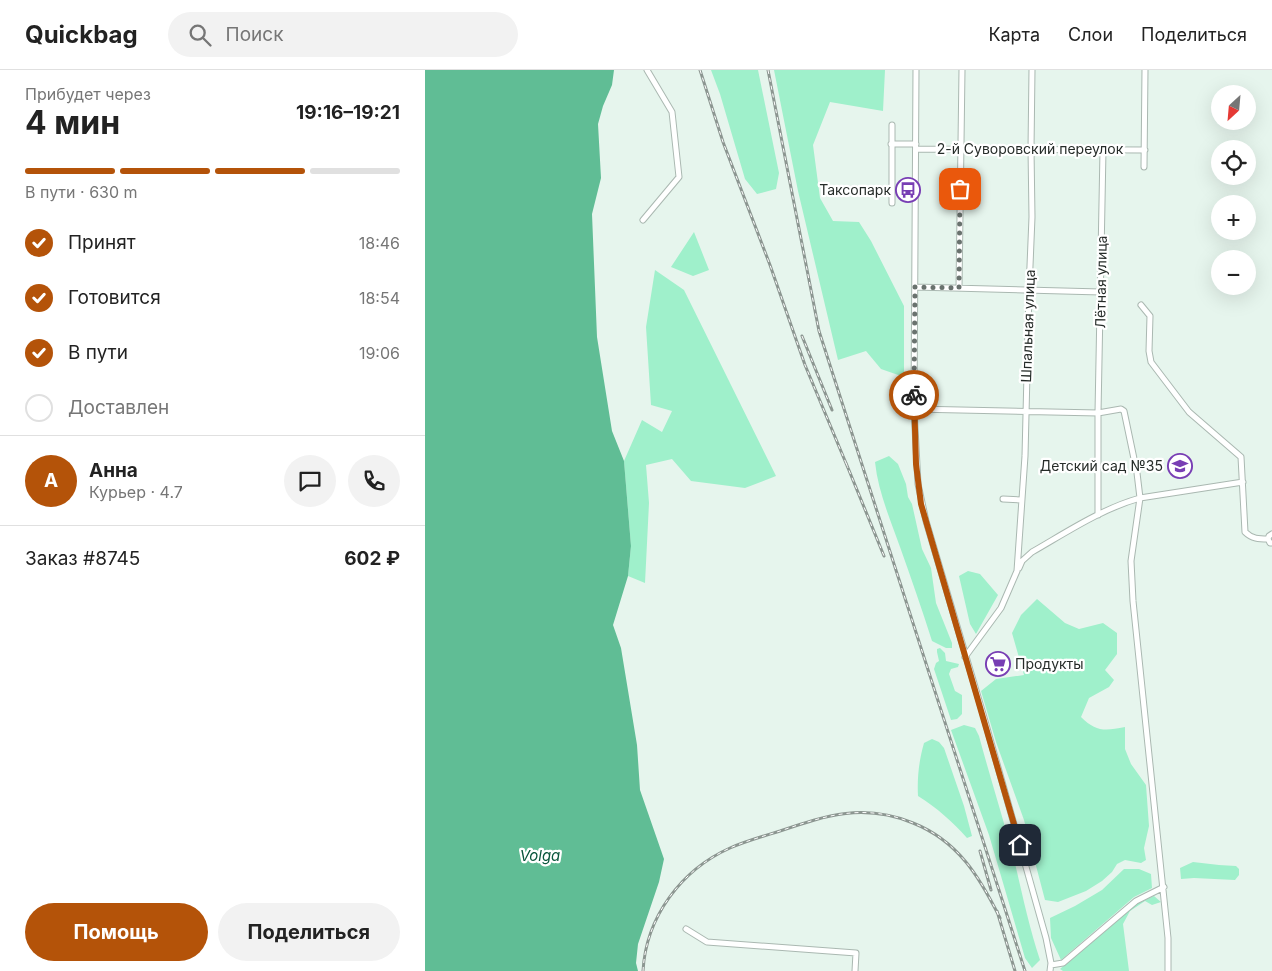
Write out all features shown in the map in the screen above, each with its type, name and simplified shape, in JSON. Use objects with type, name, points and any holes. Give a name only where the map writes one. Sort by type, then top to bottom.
[{"type":"street","points":[[643,220],[679,177],[672,112],[647,70]]},
{"type":"street","points":[[916,70],[913,409],[916,464],[921,504],[1047,938],[1050,968],[1063,963],[1136,901],[1163,887]]},
{"type":"street","points":[[959,288],[962,70]]},
{"type":"street","name":"Шпальная улица","points":[[965,656],[1001,608],[1017,571],[1025,456],[1032,217],[1032,70]]},
{"type":"street","points":[[1144,167],[1145,70]]},
{"type":"street","points":[[892,125],[892,203]]},
{"type":"street","name":"2-й Суворовский переулок","points":[[891,144],[960,149],[1145,150]]},
{"type":"street","name":"Лётная улица","points":[[1098,515],[1103,150]]},
{"type":"street","points":[[915,287],[1101,292]]},
{"type":"street","points":[[1141,305],[1151,316],[1149,351],[1151,362],[1189,412],[1241,457],[1245,532],[1250,537],[1257,539],[1271,539]]},
{"type":"street","points":[[913,409],[1098,413],[1121,409],[1124,411],[1137,473],[1140,498],[1131,561],[1168,938],[1168,971]]},
{"type":"street","points":[[1017,571],[1022,561],[1031,552],[1098,515],[1125,503],[1140,498],[1243,482]]},
{"type":"street","points":[[1003,499],[1021,500]]},
{"type":"street","points":[[686,929],[707,942],[856,953],[855,971]]},
{"type":"shaded area","points":[[711,70],[758,70],[779,173],[776,189],[757,194],[745,179]]},
{"type":"shaded area","points":[[774,70],[885,70],[883,111],[830,102],[813,145],[820,198],[833,221],[859,222],[871,241],[904,306],[904,377],[881,369],[866,351],[838,360],[798,191]]},
{"type":"shaded area","points":[[694,232],[709,270],[693,276],[671,267]]},
{"type":"shaded area","points":[[655,270],[684,290],[776,476],[745,488],[691,481],[672,459],[646,465],[649,503],[645,583],[628,576],[631,546],[624,461],[642,420],[662,432],[672,411],[651,405],[646,327]]},
{"type":"shaded area","points":[[889,456],[898,464],[906,484],[922,549],[931,568],[936,603],[952,643],[952,648],[946,648],[932,641],[885,505],[875,462]]},
{"type":"shaded area","points":[[968,571],[980,574],[998,595],[976,634],[970,624],[959,576]]},
{"type":"shaded area","points":[[1037,599],[1065,623],[1079,629],[1103,623],[1117,633],[1117,654],[1105,670],[1114,680],[1109,687],[1089,698],[1081,717],[1096,728],[1112,729],[1125,727],[1125,749],[1131,764],[1146,785],[1149,826],[1144,848],[1146,860],[1141,863],[1125,860],[1117,864],[1112,872],[1102,881],[1086,891],[1058,902],[1045,900],[1024,820],[996,742],[981,691],[996,679],[1024,675],[1012,633],[1021,615]]},
{"type":"shaded area","points":[[940,648],[945,653],[946,661],[959,664],[958,667],[951,669],[949,674],[955,691],[962,695],[962,714],[957,719],[951,720],[934,669],[939,661],[937,649]]},
{"type":"shaded area","points":[[964,725],[975,728],[979,736],[1010,844],[1040,960],[1032,968],[1025,958],[989,835],[951,730]]},
{"type":"shaded area","points":[[932,739],[939,742],[944,748],[972,836],[967,838],[944,815],[918,796],[918,776],[922,750],[924,743]]},
{"type":"shaded area","points":[[1193,862],[1236,866],[1239,869],[1239,875],[1235,880],[1181,879],[1180,868]]},
{"type":"shaded area","points":[[1124,869],[1139,869],[1151,874],[1152,888],[1134,897],[1061,960],[1051,938],[1050,918],[1102,890]]},
{"type":"shaded area","points":[[1154,896],[1161,902],[1152,905],[1145,901],[1130,911],[1123,924],[1129,971],[1063,971],[1060,969],[1128,908]]},
{"type":"water","name":"Volga","points":[[425,70],[614,70],[612,85],[598,124],[601,178],[592,214],[597,337],[612,431],[624,461],[631,546],[628,576],[613,625],[621,648],[637,745],[640,790],[664,859],[659,882],[638,944],[636,963],[638,971],[425,971]]},
{"type":"railway","points":[[700,70],[723,142],[770,265],[805,365],[848,468]]},
{"type":"railway","points":[[768,70],[819,331],[1025,971]]},
{"type":"railway","points":[[802,336],[832,410]]},
{"type":"railway","points":[[846,463],[884,556]]},
{"type":"railway","points":[[643,971],[651,932],[659,914],[682,882],[696,869],[712,857],[742,843],[830,816],[862,813],[878,814],[895,817],[929,831],[943,840],[965,861],[984,888],[1000,918]]},
{"type":"railway","points":[[980,851],[991,890]]},
{"type":"railway","points":[[997,911],[1015,971]]},
{"type":"way so far","points":[[914,395],[915,287],[959,288],[960,189]]},
{"type":"place","name":"Таксопарк","points":[[908,190]]},
{"type":"place","name":"Детский сад №35","points":[[1180,466]]},
{"type":"place","name":"Продукты","points":[[998,664]]},
{"type":"route","points":[[914,395],[914,442],[921,504],[983,712],[1020,845]]}]
